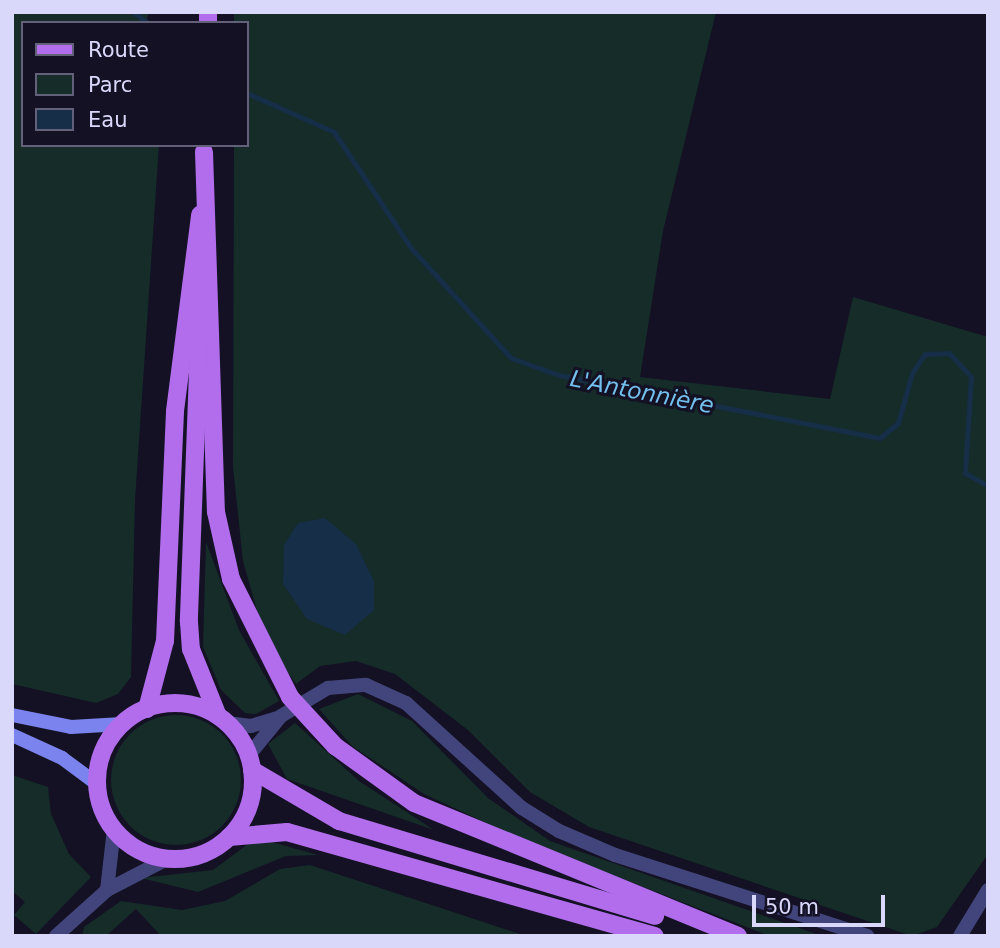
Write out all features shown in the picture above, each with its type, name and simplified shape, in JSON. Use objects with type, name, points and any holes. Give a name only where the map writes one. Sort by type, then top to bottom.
[{"type":"main road","points":[[204,149],[198,237],[189,622],[191,649],[222,719],[251,763],[339,821],[719,936]]},
{"type":"main road","points":[[204,149],[216,512],[231,579],[283,686],[335,746],[414,803],[738,936]]},
{"type":"main road","points":[[147,709],[165,641],[175,411],[198,237]]},
{"type":"main road","points":[[222,719],[183,704],[147,709],[122,724],[102,756],[97,784],[114,829],[137,849],[167,859],[204,853],[229,837],[249,806],[251,763]]},
{"type":"main road","points":[[12,715],[71,727],[122,724]]},
{"type":"main road","points":[[12,735],[97,784]]},
{"type":"main road","points":[[229,837],[287,832],[655,936]]},
{"type":"street","points":[[222,719],[251,726],[281,716],[313,697],[344,685],[388,694],[426,718],[522,807],[559,831],[615,855],[867,936]]},
{"type":"street","points":[[251,763],[281,716]]},
{"type":"street","points":[[107,890],[114,829]]},
{"type":"street","points":[[56,936],[107,890],[167,859]]},
{"type":"street","points":[[960,936],[988,890]]},
{"type":"green space","points":[[12,12],[149,12],[147,21],[21,21],[21,147],[159,147],[135,500],[131,677],[118,694],[96,703],[12,684]]},
{"type":"green space","points":[[234,12],[716,12],[663,231],[640,377],[830,399],[853,297],[988,337],[988,854],[937,927],[912,936],[589,827],[530,792],[468,730],[395,674],[356,661],[320,666],[296,684],[265,639],[243,561],[233,467],[234,147],[248,147],[248,21],[234,21]]},
{"type":"green space","points":[[206,542],[239,630],[279,701],[256,714],[245,713],[221,690],[203,647]]},
{"type":"green space","points":[[358,694],[412,721],[488,798],[550,841],[822,936],[770,936],[525,841],[424,794],[352,746],[319,709]]},
{"type":"green space","points":[[176,715],[201,720],[222,734],[236,755],[241,780],[236,805],[222,826],[201,840],[176,845],[151,840],[130,826],[116,805],[111,780],[116,755],[130,734],[151,720]]},
{"type":"green space","points":[[295,723],[359,781],[434,830],[287,779],[268,744]]},
{"type":"green space","points":[[12,775],[48,787],[51,814],[69,854],[91,877],[36,934],[14,915],[25,902],[12,891]]},
{"type":"green space","points":[[268,841],[318,855],[286,856],[198,892],[141,878],[213,870],[248,844]]},
{"type":"green space","points":[[310,865],[526,936],[161,936],[136,909],[106,936],[82,936],[84,927],[121,901],[182,910],[225,901],[280,869]]},
{"type":"water","points":[[325,518],[356,544],[374,581],[374,610],[345,635],[307,619],[283,584],[284,545],[298,523]]},
{"type":"waterway","name":"L'Antonnière","points":[[133,12],[145,21]]},
{"type":"waterway","name":"L'Antonnière","points":[[248,93],[334,132],[411,248],[511,358],[559,375],[880,438],[898,423],[912,373],[925,354],[949,353],[971,377],[965,473],[988,486]]}]
